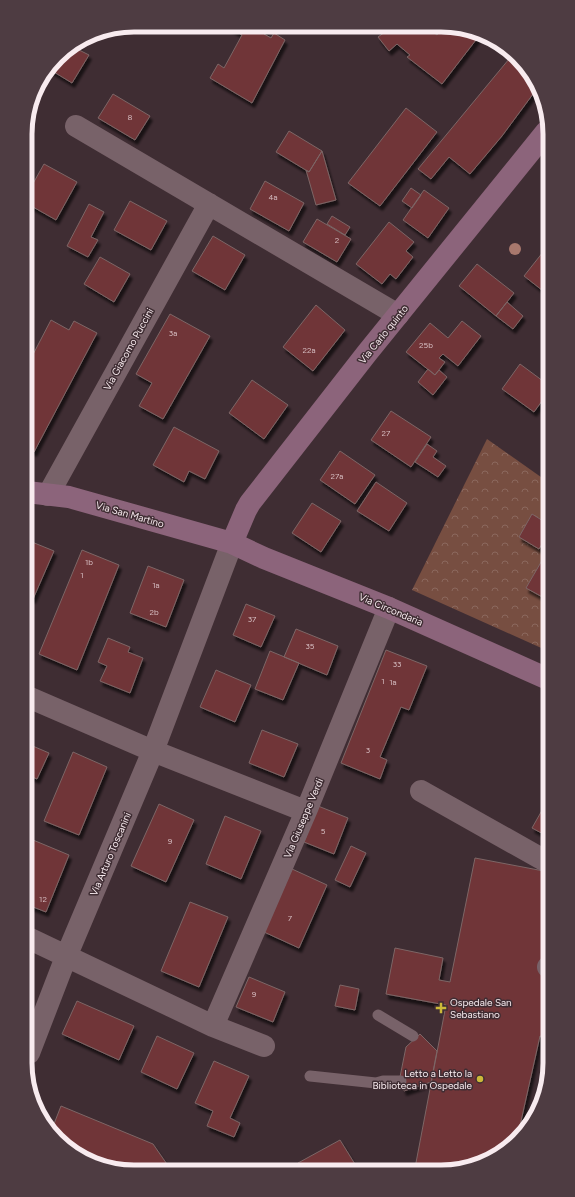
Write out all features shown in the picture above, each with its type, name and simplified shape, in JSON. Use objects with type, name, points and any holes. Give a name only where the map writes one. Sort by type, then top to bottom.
[{"type":"street","points":[[76,126],[398,315]]},
{"type":"street","name":"Via Carlo quinto","points":[[232,543],[246,510],[367,353],[543,136]]},
{"type":"street","name":"Via Giacomo Puccini","points":[[37,493],[209,204]]},
{"type":"street","name":"Via San Martino","points":[[37,493],[68,497],[232,543]]},
{"type":"street","name":"Via Circondaria","points":[[232,543],[264,558],[389,608],[543,677]]},
{"type":"street","name":"Via Arturo Toscanini","points":[[32,1045],[66,957],[153,751],[232,543]]},
{"type":"street","name":"Via Giuseppe Verdi","points":[[213,1026],[307,809],[389,608]]},
{"type":"street","points":[[32,699],[153,751],[300,809]]},
{"type":"street","points":[[421,791],[543,860]]},
{"type":"street","points":[[32,940],[213,1026],[264,1046]]},
{"type":"lane","points":[[378,1015],[413,1036]]},
{"type":"lane","points":[[310,1076],[376,1083],[383,1081],[401,1081]]},
{"type":"green space","points":[[487,439],[543,478],[543,649],[412,590]]},
{"type":"building","points":[[237,32],[265,32],[264,34],[271,38],[274,33],[285,40],[252,103],[210,78],[218,64],[224,68],[242,35]]},
{"type":"building","points":[[385,32],[433,32],[437,35],[441,32],[467,35],[477,39],[442,84],[407,57],[410,55],[397,44],[389,51],[378,37]]},
{"type":"building","points":[[77,49],[89,55],[72,83],[53,72]]},
{"type":"building","points":[[509,59],[522,72],[534,93],[502,136],[470,174],[449,157],[431,179],[418,169]]},
{"type":"building","points":[[113,94],[150,116],[135,140],[98,118]]},
{"type":"building","points":[[406,108],[437,132],[380,206],[348,183]]},
{"type":"building","points":[[289,131],[322,151],[309,172],[276,152]]},
{"type":"building","points":[[322,151],[336,200],[316,205],[306,170],[309,172]]},
{"type":"building","points":[[44,164],[77,182],[56,220],[32,206],[32,185]]},
{"type":"building","points":[[265,181],[304,203],[289,231],[250,209]]},
{"type":"building","points":[[411,188],[421,195],[412,208],[402,201]]},
{"type":"building","points":[[424,190],[449,208],[428,238],[403,220]]},
{"type":"building","points":[[130,201],[167,221],[151,250],[114,230]]},
{"type":"building","points":[[89,204],[104,212],[91,237],[98,240],[88,257],[67,246]]},
{"type":"building","points":[[332,216],[350,227],[345,235],[327,224]]},
{"type":"building","points":[[317,219],[351,239],[337,262],[303,242]]},
{"type":"building","points":[[389,222],[414,242],[406,251],[413,257],[396,279],[390,274],[382,284],[356,264]]},
{"type":"building","points":[[213,236],[245,255],[225,290],[192,271]]},
{"type":"building","points":[[543,252],[543,291],[524,276]]},
{"type":"building","points":[[100,257],[130,274],[114,302],[84,284]]},
{"type":"building","points":[[477,264],[514,293],[496,316],[459,286]]},
{"type":"building","points":[[507,302],[523,316],[513,329],[496,316]]},
{"type":"building","points":[[316,305],[345,330],[313,371],[283,347]]},
{"type":"building","points":[[170,314],[210,336],[163,419],[139,406],[152,383],[136,374]]},
{"type":"building","points":[[51,320],[69,330],[74,321],[97,333],[34,452],[32,451],[32,356]]},
{"type":"building","points":[[462,321],[481,336],[458,366],[443,354],[439,358],[445,362],[435,375],[406,352],[430,323],[448,338]]},
{"type":"building","points":[[520,364],[543,381],[543,400],[534,412],[502,389]]},
{"type":"building","points":[[428,369],[435,375],[439,370],[447,377],[433,395],[418,382]]},
{"type":"building","points":[[252,380],[288,405],[264,439],[229,413]]},
{"type":"building","points":[[391,411],[431,437],[411,467],[371,440]]},
{"type":"building","points":[[174,427],[219,451],[205,479],[189,471],[184,482],[153,465]]},
{"type":"building","points":[[427,444],[437,451],[433,457],[446,466],[438,477],[415,462]]},
{"type":"building","points":[[340,451],[375,475],[355,504],[320,480]]},
{"type":"building","points":[[376,482],[407,503],[389,531],[357,511]]},
{"type":"building","points":[[312,503],[341,521],[321,552],[292,533]]},
{"type":"building","points":[[532,514],[543,521],[543,542],[539,549],[519,537]]},
{"type":"building","points":[[32,542],[54,551],[32,598]]},
{"type":"building","points":[[82,550],[119,565],[77,670],[39,654]]},
{"type":"building","points":[[543,559],[543,597],[526,588]]},
{"type":"building","points":[[148,566],[184,580],[166,627],[130,613]]},
{"type":"building","points":[[246,604],[275,616],[261,647],[233,635]]},
{"type":"building","points":[[296,629],[338,646],[327,675],[284,657]]},
{"type":"building","points":[[108,638],[130,647],[128,652],[143,658],[130,693],[100,681],[107,666],[98,662]]},
{"type":"building","points":[[386,650],[427,666],[409,710],[401,707],[380,757],[387,760],[380,779],[341,763]]},
{"type":"building","points":[[270,651],[299,663],[283,700],[255,689]]},
{"type":"building","points":[[216,670],[251,685],[235,722],[200,707]]},
{"type":"building","points":[[262,730],[298,744],[284,777],[249,763]]},
{"type":"building","points":[[32,746],[49,753],[37,779],[32,777]]},
{"type":"building","points":[[73,752],[107,767],[79,835],[44,821]]},
{"type":"building","points":[[159,804],[194,820],[166,882],[131,866]]},
{"type":"building","points":[[318,806],[348,818],[334,854],[304,842]]},
{"type":"building","points":[[543,809],[543,834],[532,828]]},
{"type":"building","points":[[225,816],[261,831],[241,879],[206,864]]},
{"type":"building","points":[[33,840],[69,855],[46,912],[32,907]]},
{"type":"building","points":[[351,846],[366,853],[350,887],[335,880]]},
{"type":"building","points":[[475,858],[543,871],[543,1037],[540,1036],[519,1128],[498,1148],[467,1162],[441,1165],[416,1165],[446,1005],[386,994],[395,948],[443,958],[439,980],[450,982]]},
{"type":"building","points":[[292,869],[327,885],[299,948],[264,932]]},
{"type":"building","points":[[190,902],[228,917],[199,987],[161,971]]},
{"type":"building","points":[[249,977],[285,992],[273,1022],[236,1007]]},
{"type":"building","points":[[340,985],[359,989],[355,1010],[335,1006]]},
{"type":"building","points":[[77,1001],[134,1026],[119,1060],[62,1034]]},
{"type":"building","points":[[420,1034],[437,1051],[431,1082],[404,1091],[400,1077],[406,1047]]},
{"type":"building","points":[[157,1036],[194,1053],[177,1089],[141,1072]]},
{"type":"building","points":[[214,1061],[249,1076],[230,1118],[240,1123],[234,1137],[207,1126],[213,1111],[195,1103]]},
{"type":"building","points":[[61,1106],[153,1144],[168,1165],[134,1165],[101,1160],[77,1148],[53,1125]]},
{"type":"building","points":[[340,1140],[356,1165],[299,1165],[298,1163]]},
{"type":"place","name":"Ospedale San Sebastiano","points":[[441,1008]]},
{"type":"place","name":"Letto a Letto la Biblioteca in Ospedale","points":[[480,1079]]}]
